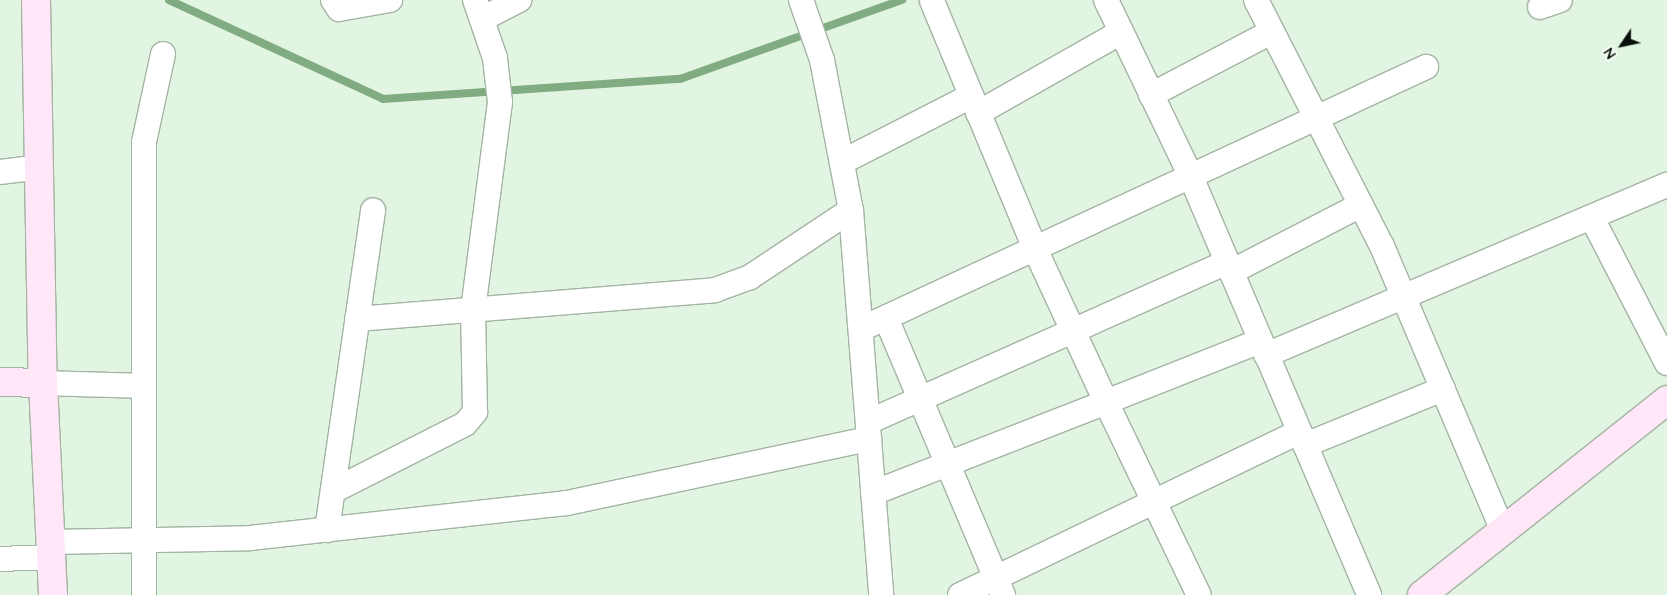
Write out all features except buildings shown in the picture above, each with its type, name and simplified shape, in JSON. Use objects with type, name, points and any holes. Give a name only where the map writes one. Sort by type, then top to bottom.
[{"type":"street","points":[[333,0],[338,8],[390,0]]},
{"type":"street","points":[[333,490],[472,419],[477,405],[473,310],[500,102],[497,63],[478,9],[519,0]]},
{"type":"street","points":[[1106,0],[1190,177],[1369,595]]},
{"type":"street","points":[[1256,0],[1361,205],[1404,298],[1502,531]]},
{"type":"street","points":[[932,1],[1036,251],[1072,331],[1199,595]]},
{"type":"street","points":[[36,2],[43,383],[53,595]]},
{"type":"street","points":[[803,5],[822,60],[851,210],[881,595]]},
{"type":"street","points":[[842,162],[975,105],[1121,32]]},
{"type":"street","points":[[1151,95],[1271,32]]},
{"type":"street","points":[[144,595],[144,142],[163,54]]},
{"type":"street","points":[[861,330],[1036,251],[1426,67]]},
{"type":"street","points":[[0,172],[39,167]]},
{"type":"street","points":[[873,493],[1106,402],[1404,298],[1667,185]]},
{"type":"street","points":[[0,559],[51,549],[143,540],[250,538],[567,503],[869,431],[919,399],[1072,331],[1229,267],[1361,205]]},
{"type":"street","points":[[327,530],[373,210]]},
{"type":"street","points":[[357,320],[715,290],[750,277],[851,210]]},
{"type":"street","points":[[1592,218],[1667,364]]},
{"type":"street","points":[[886,318],[999,586]]},
{"type":"street","points":[[0,382],[144,386]]},
{"type":"street","points":[[960,595],[999,586],[1154,502],[1302,439],[1442,389]]},
{"type":"street","points":[[1422,595],[1667,400]]},
{"type":"waterway","points":[[169,0],[383,99],[680,79],[902,0]]}]
